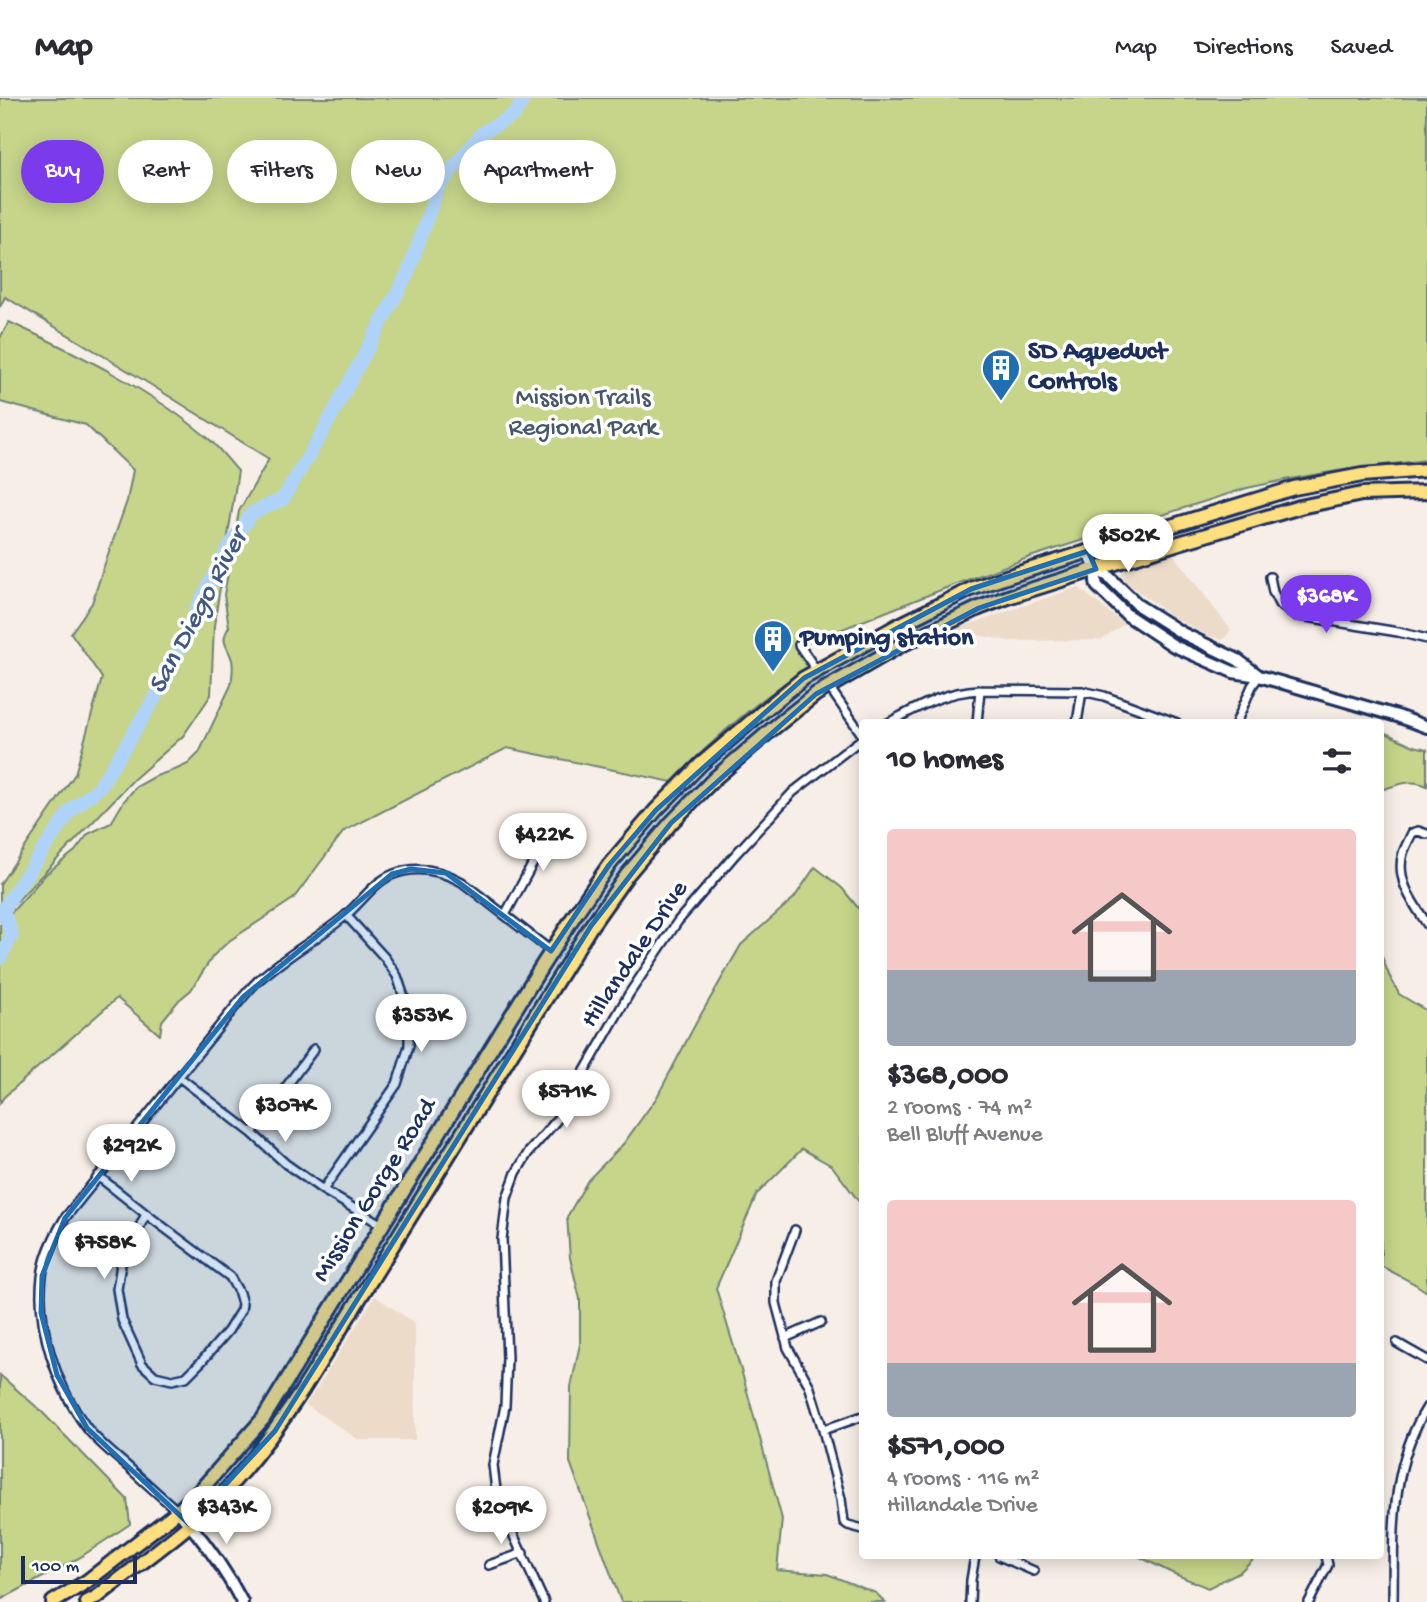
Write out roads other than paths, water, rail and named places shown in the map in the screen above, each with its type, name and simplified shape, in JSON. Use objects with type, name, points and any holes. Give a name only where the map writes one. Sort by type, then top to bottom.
[{"type":"main road","name":"Mission Gorge Road","points":[[53,1602],[86,1583],[178,1511],[206,1485],[263,1419],[551,951],[609,865],[656,810],[711,755],[772,704],[804,678],[897,626],[971,590],[1294,488],[1362,475],[1427,470]]},
{"type":"main road","name":"Mission Gorge Road","points":[[88,1602],[203,1513],[245,1470],[275,1432],[559,976],[627,875],[671,823],[715,778],[771,730],[816,694],[903,644],[979,608],[1300,507],[1362,494],[1427,492]]},
{"type":"main road","points":[[1088,551],[1096,569],[1108,576],[1139,607],[1182,633],[1238,660],[1259,676],[1398,716],[1427,727]]},
{"type":"main road","points":[[178,1511],[229,1578],[242,1602]]},
{"type":"street","points":[[1270,578],[1279,604],[1294,615],[1427,639]]},
{"type":"street","points":[[799,645],[817,671]]},
{"type":"street","points":[[1238,719],[1259,676]]},
{"type":"street","points":[[829,687],[859,731]]},
{"type":"street","points":[[977,719],[980,690]]},
{"type":"street","points":[[895,719],[931,700],[980,690],[1082,691],[1104,696],[1166,719]]},
{"type":"street","points":[[1078,719],[1082,691]]},
{"type":"street","name":"Hillandale Drive","points":[[544,1602],[497,1499],[493,1465],[505,1406],[507,1358],[502,1239],[507,1198],[516,1173],[528,1153],[556,1121],[629,994],[678,921],[793,792],[859,740]]},
{"type":"street","points":[[505,915],[546,839],[545,823]]},
{"type":"street","points":[[1427,834],[1418,831],[1412,834],[1401,861],[1404,888],[1427,924]]},
{"type":"street","points":[[178,1511],[87,1428],[57,1375],[41,1313],[42,1276],[48,1251],[65,1218],[263,975],[346,915],[371,888],[392,874],[411,869],[446,873],[462,882],[551,951]]},
{"type":"street","points":[[323,1189],[397,1084],[409,1046],[409,1012],[397,976],[385,958],[346,915]]},
{"type":"street","points":[[252,1133],[314,1049]]},
{"type":"street","points":[[179,1077],[252,1133],[286,1164],[382,1225]]},
{"type":"street","points":[[98,1176],[230,1277],[239,1293],[241,1310],[228,1331],[186,1377],[172,1380],[155,1376],[142,1364],[122,1320],[117,1289],[121,1264],[146,1214]]},
{"type":"street","points":[[794,1230],[776,1281],[776,1303],[788,1348],[809,1385],[823,1430],[841,1499],[844,1522],[859,1528]]},
{"type":"street","points":[[785,1338],[821,1322]]},
{"type":"street","points":[[1397,1343],[1427,1360]]},
{"type":"street","points":[[1393,1602],[1395,1508],[1400,1472],[1413,1433],[1427,1408]]},
{"type":"street","points":[[823,1430],[859,1417]]},
{"type":"street","points":[[489,1565],[523,1553]]},
{"type":"street","points":[[970,1602],[974,1559]]},
{"type":"street","points":[[1006,1559],[1034,1571]]},
{"type":"street","points":[[1309,1602],[1328,1565],[1327,1559]]},
{"type":"waterway","name":"San Diego River","points":[[0,958],[12,935],[3,909],[71,810],[99,788],[133,734],[167,678],[198,606],[229,547],[252,513],[283,499],[325,428],[408,273],[438,187],[482,133],[515,114],[524,98]]},
{"type":"place","name":"SD Aqueduct Controls","points":[[1001,402]]},
{"type":"place","name":"Pumping station","points":[[773,673]]},
{"type":"park label","name":"Mission Trails Regional Park","points":[[583,414]]}]
